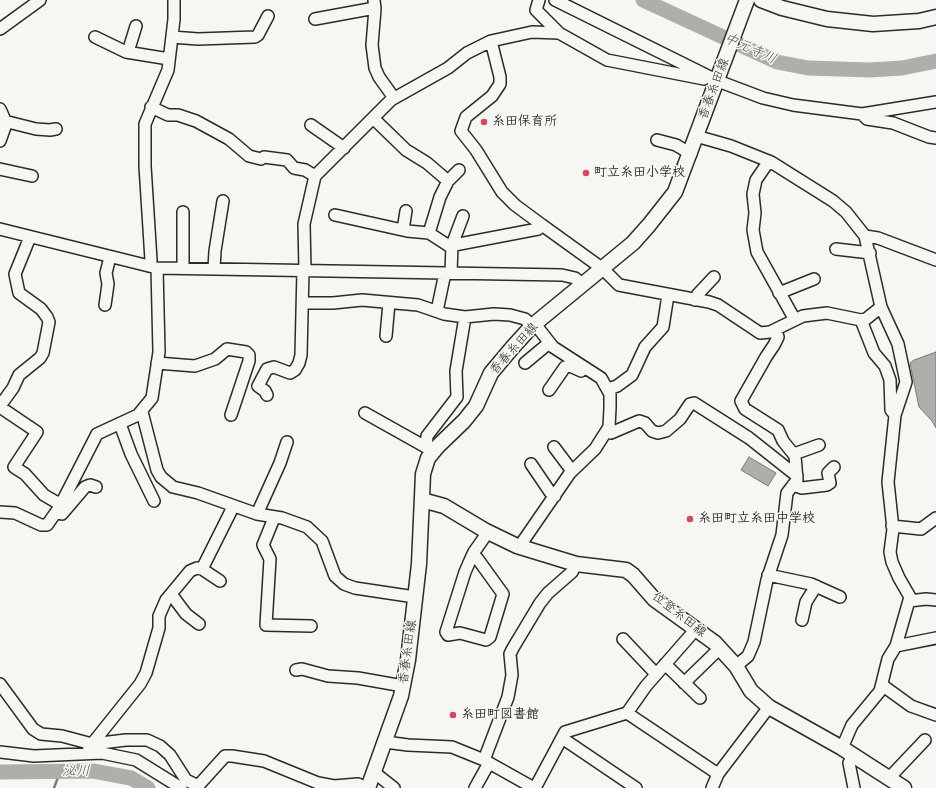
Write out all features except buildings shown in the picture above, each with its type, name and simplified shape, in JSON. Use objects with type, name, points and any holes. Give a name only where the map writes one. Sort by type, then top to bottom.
[{"type":"main road","points":[[761,0],[782,8],[828,19],[873,24],[919,22],[936,18]]},
{"type":"main road","name":"香春糸田線","points":[[367,788],[375,773],[403,686],[415,596],[423,474],[430,449],[464,421],[476,406],[491,373],[534,325],[633,243],[671,198],[691,154],[696,136],[720,76],[746,3]]},
{"type":"main road","name":"位登糸田線","points":[[422,500],[444,506],[488,532],[519,547],[576,564],[626,570],[633,575],[654,599],[720,648],[736,666],[751,691],[769,707],[847,751],[904,788]]},
{"type":"street","points":[[0,512],[15,513],[41,526],[47,524],[62,502],[97,434],[142,412],[152,398],[159,352],[144,141],[145,124],[168,70],[174,0]]},
{"type":"street","points":[[539,0],[536,10],[559,33],[607,60],[720,76]]},
{"type":"street","points":[[555,0],[720,76],[763,98],[794,106],[862,114],[936,102]]},
{"type":"street","points":[[0,29],[35,1]]},
{"type":"street","points":[[315,19],[374,4],[372,45],[375,68],[379,77],[394,98]]},
{"type":"street","points":[[172,37],[226,39],[255,37],[258,35],[268,16]]},
{"type":"street","points":[[128,52],[136,26]]},
{"type":"street","points":[[267,395],[265,391],[258,386],[267,369],[274,367],[290,373],[295,370],[301,355],[304,224],[315,176],[394,98],[429,80],[448,68],[467,53],[491,41],[532,32],[559,33]]},
{"type":"street","points":[[95,36],[110,46],[128,52],[169,59]]},
{"type":"street","points":[[491,41],[500,77],[500,84],[492,96],[466,117],[461,131],[476,150],[502,192],[515,205],[603,269],[618,286],[718,305],[760,333],[776,330],[803,316],[826,313],[861,320],[875,314],[881,307]]},
{"type":"street","points":[[151,107],[168,115],[196,121],[229,139],[249,156],[261,159],[264,157],[287,160],[294,168],[306,170],[315,176]]},
{"type":"street","points":[[0,109],[5,127],[0,141]]},
{"type":"street","points":[[862,114],[867,119],[893,123],[929,137],[936,138]]},
{"type":"street","points":[[373,118],[406,150],[427,163],[448,181]]},
{"type":"street","points":[[4,121],[36,129],[56,129]]},
{"type":"street","points":[[311,125],[344,148]]},
{"type":"street","points":[[696,136],[731,146],[769,161],[833,201],[846,212],[865,236],[881,307],[898,344],[906,382],[895,415],[888,482],[892,526],[890,552],[892,562],[910,597],[896,646],[888,659],[878,696],[852,725],[847,751],[854,788]]},
{"type":"street","points":[[657,140],[676,145],[691,154]]},
{"type":"street","points":[[769,161],[756,180],[753,194],[755,213],[753,230],[758,252],[794,320]]},
{"type":"street","points":[[0,169],[32,176]]},
{"type":"street","points":[[429,233],[438,203],[448,181],[459,170]]},
{"type":"street","points":[[214,269],[215,251],[224,201]]},
{"type":"street","points":[[403,230],[406,211]]},
{"type":"street","points":[[183,212],[183,268]]},
{"type":"street","points":[[335,215],[403,230],[429,233],[449,246],[538,229],[542,225]]},
{"type":"street","points":[[437,311],[448,273],[452,245],[463,216]]},
{"type":"street","points":[[0,228],[30,237],[153,267],[562,275],[575,278],[583,285]]},
{"type":"street","points":[[865,236],[878,238],[936,260]]},
{"type":"street","points":[[30,237],[15,274],[19,293],[41,309],[49,322],[43,353],[40,358],[19,375],[0,407],[37,432],[14,467],[25,474],[44,495],[56,502],[62,502]]},
{"type":"street","points":[[836,249],[870,253]]},
{"type":"street","points":[[105,305],[108,284],[106,273],[110,257]]},
{"type":"street","points":[[695,300],[698,294],[714,277]]},
{"type":"street","points":[[780,293],[814,279]]},
{"type":"street","points":[[608,389],[617,386],[632,375],[645,347],[663,327],[668,295]]},
{"type":"street","points":[[303,303],[333,303],[362,300],[418,306],[465,317],[494,314],[510,315],[534,325],[549,343],[561,353],[601,378],[610,394],[609,427],[595,449],[572,471],[519,547]]},
{"type":"street","points":[[386,336],[389,303]]},
{"type":"street","points":[[430,449],[427,436],[457,397],[456,371],[465,317]]},
{"type":"street","points":[[861,320],[874,353],[885,366],[890,380],[890,410],[895,415]]},
{"type":"street","points":[[736,666],[748,656],[754,642],[768,575],[782,535],[787,493],[795,481],[794,454],[783,441],[778,430],[745,409],[741,401],[778,337],[776,330]]},
{"type":"street","points":[[525,363],[549,343]]},
{"type":"street","points":[[157,363],[195,366],[215,359],[227,349],[246,352],[249,355],[249,361],[231,416]]},
{"type":"street","points":[[885,366],[891,363],[902,364]]},
{"type":"street","points":[[549,390],[565,367],[570,366],[581,371],[584,367]]},
{"type":"street","points":[[606,432],[611,433],[639,421],[645,423],[652,431],[662,432],[680,419],[690,404],[694,403],[749,438],[802,488],[827,485],[830,483],[828,473],[834,467]]},
{"type":"street","points":[[142,412],[157,470],[161,477],[173,487],[198,493],[233,507],[274,518],[282,518],[307,527],[322,541],[335,576],[344,584],[355,588],[415,596]]},
{"type":"street","points":[[365,413],[430,449]]},
{"type":"street","points":[[120,424],[130,454],[154,501]]},
{"type":"street","points":[[257,514],[280,463],[287,442]]},
{"type":"street","points":[[794,454],[820,445]]},
{"type":"street","points":[[554,447],[572,471]]},
{"type":"street","points":[[531,464],[550,492],[555,496]]},
{"type":"street","points":[[55,513],[62,514],[85,487],[90,485],[96,487]]},
{"type":"street","points":[[202,569],[233,507]]},
{"type":"street","points":[[274,518],[263,545],[270,559],[266,625],[311,626]]},
{"type":"street","points":[[892,526],[921,529],[936,518]]},
{"type":"street","points":[[472,556],[477,558],[503,594],[490,637],[486,640],[460,633],[448,635],[446,632],[465,572],[472,556],[488,532]]},
{"type":"street","points":[[475,788],[487,761],[508,697],[512,675],[510,654],[540,603],[548,593],[572,572],[576,564]]},
{"type":"street","points":[[89,748],[140,684],[146,673],[159,628],[159,616],[166,600],[190,571],[196,568],[202,569],[220,581]]},
{"type":"street","points":[[768,575],[816,586],[840,597]]},
{"type":"street","points":[[802,620],[806,602],[816,586]]},
{"type":"street","points":[[171,594],[186,614],[199,624]]},
{"type":"street","points":[[909,601],[926,599],[936,600]]},
{"type":"street","points":[[385,742],[408,745],[452,746],[487,761],[534,788],[568,730],[627,713],[656,674],[696,629]]},
{"type":"street","points":[[896,646],[936,638]]},
{"type":"street","points":[[623,639],[656,674]]},
{"type":"street","points":[[684,683],[720,648]]},
{"type":"street","points":[[665,664],[700,698]]},
{"type":"street","points":[[296,670],[302,669],[328,676],[358,678],[403,686]]},
{"type":"street","points":[[0,684],[33,729],[41,734],[62,736],[102,753],[136,760],[181,788]]},
{"type":"street","points":[[882,685],[911,706],[936,714]]},
{"type":"street","points":[[712,788],[718,774],[769,707]]},
{"type":"street","points":[[627,713],[718,774]]},
{"type":"street","points":[[562,738],[636,788]]},
{"type":"street","points":[[0,752],[34,756],[89,748],[126,740],[147,740],[160,746],[170,755],[186,780],[197,787],[225,756],[232,756],[264,761],[318,783],[334,786],[358,784],[367,788]]},
{"type":"street","points":[[890,778],[925,740]]},
{"type":"street","points":[[375,773],[394,788]]},
{"type":"shaded area","points":[[936,352],[936,428],[932,421],[919,407],[910,363],[914,360]]},
{"type":"shaded area","points":[[749,457],[776,473],[768,486],[741,470]]},
{"type":"waterway","name":"中元寺川","points":[[643,0],[777,62],[808,68],[870,70],[902,68],[936,61]]},
{"type":"waterway","name":"泌川","points":[[0,772],[93,771],[131,778],[148,788]]},
{"type":"waterway","points":[[54,788],[60,772]]},
{"type":"place","name":"糸田保育所","points":[[484,122]]},
{"type":"place","name":"町立糸田小学校","points":[[586,173]]},
{"type":"place","name":"糸田町立糸田中学校","points":[[690,519]]},
{"type":"place","name":"糸田町図書館","points":[[453,715]]}]
